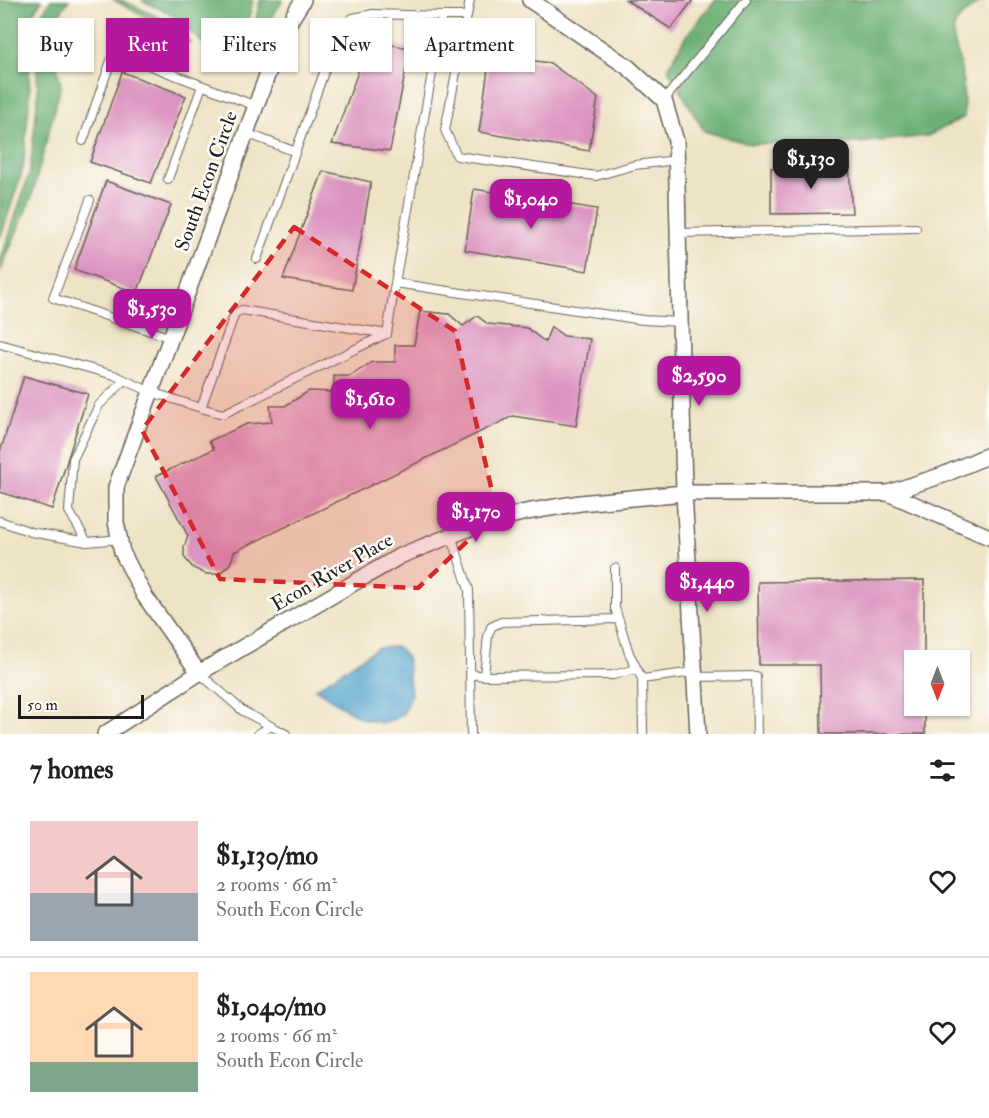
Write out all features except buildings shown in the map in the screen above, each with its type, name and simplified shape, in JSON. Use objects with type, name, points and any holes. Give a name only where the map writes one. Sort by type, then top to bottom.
[{"type":"street","name":"South Econ Circle","points":[[199,674],[144,595],[122,552],[116,522],[116,487],[283,32],[303,0]]},
{"type":"street","points":[[530,0],[629,68],[664,100],[676,141],[680,233],[684,492],[698,734]]},
{"type":"street","points":[[888,493],[944,475],[989,455]]},
{"type":"street","name":"Econ River Place","points":[[105,734],[199,674],[400,556],[480,524],[526,512],[580,503],[684,492],[888,493]]},
{"type":"street","points":[[888,493],[989,537]]},
{"type":"lane","points":[[470,0],[445,130],[457,156],[596,176],[635,165],[677,160]]},
{"type":"lane","points":[[664,100],[746,0]]},
{"type":"lane","points":[[257,259],[340,28],[353,18],[373,14],[467,16]]},
{"type":"lane","points":[[387,334],[442,16]]},
{"type":"lane","points":[[83,141],[114,52],[255,106]]},
{"type":"lane","points":[[168,179],[202,86]]},
{"type":"lane","points":[[246,133],[296,152]]},
{"type":"lane","points":[[90,200],[53,298],[171,338]]},
{"type":"lane","points":[[680,233],[916,228]]},
{"type":"lane","points":[[395,283],[643,320],[681,322]]},
{"type":"lane","points":[[201,408],[235,314],[242,310],[387,334]]},
{"type":"lane","points":[[0,344],[114,375],[151,392],[223,414],[387,334]]},
{"type":"lane","points":[[87,542],[69,511],[73,459],[99,405],[125,380]]},
{"type":"lane","points":[[0,521],[31,532],[87,542],[120,539]]},
{"type":"lane","points":[[451,535],[469,590],[471,734]]},
{"type":"lane","points":[[615,568],[615,608],[629,653],[642,678],[643,734]]},
{"type":"lane","points":[[484,676],[488,636],[492,627],[501,622],[618,619]]},
{"type":"lane","points":[[471,674],[484,676],[613,675],[637,669]]},
{"type":"lane","points":[[199,674],[243,711],[286,734]]},
{"type":"lane","points":[[642,678],[694,674],[756,676],[757,734]]},
{"type":"lane","points":[[258,734],[271,726]]},
{"type":"highlighted area","points":[[294,227],[455,331],[497,513],[418,588],[220,579],[142,430]]},
{"type":"green space","points":[[0,0],[42,0],[30,18],[18,18],[18,72],[29,72],[30,92],[23,169],[0,239]]},
{"type":"green space","points":[[51,0],[69,0],[57,18],[39,18]]},
{"type":"green space","points":[[114,0],[121,0],[161,18],[146,18]]},
{"type":"green space","points":[[141,0],[253,0],[249,18],[201,18],[201,41],[189,31],[189,18],[175,18]]},
{"type":"green space","points":[[260,0],[283,0],[271,18],[256,18]]},
{"type":"green space","points":[[715,0],[983,0],[960,18],[953,33],[963,80],[964,117],[928,136],[858,143],[750,144],[704,131],[668,69],[685,37]]},
{"type":"green space","points":[[37,72],[58,72],[61,85],[32,196],[0,272],[0,262],[30,172],[38,93]]},
{"type":"water","points":[[398,647],[407,658],[411,696],[402,716],[384,723],[362,719],[315,689],[377,648]]}]
